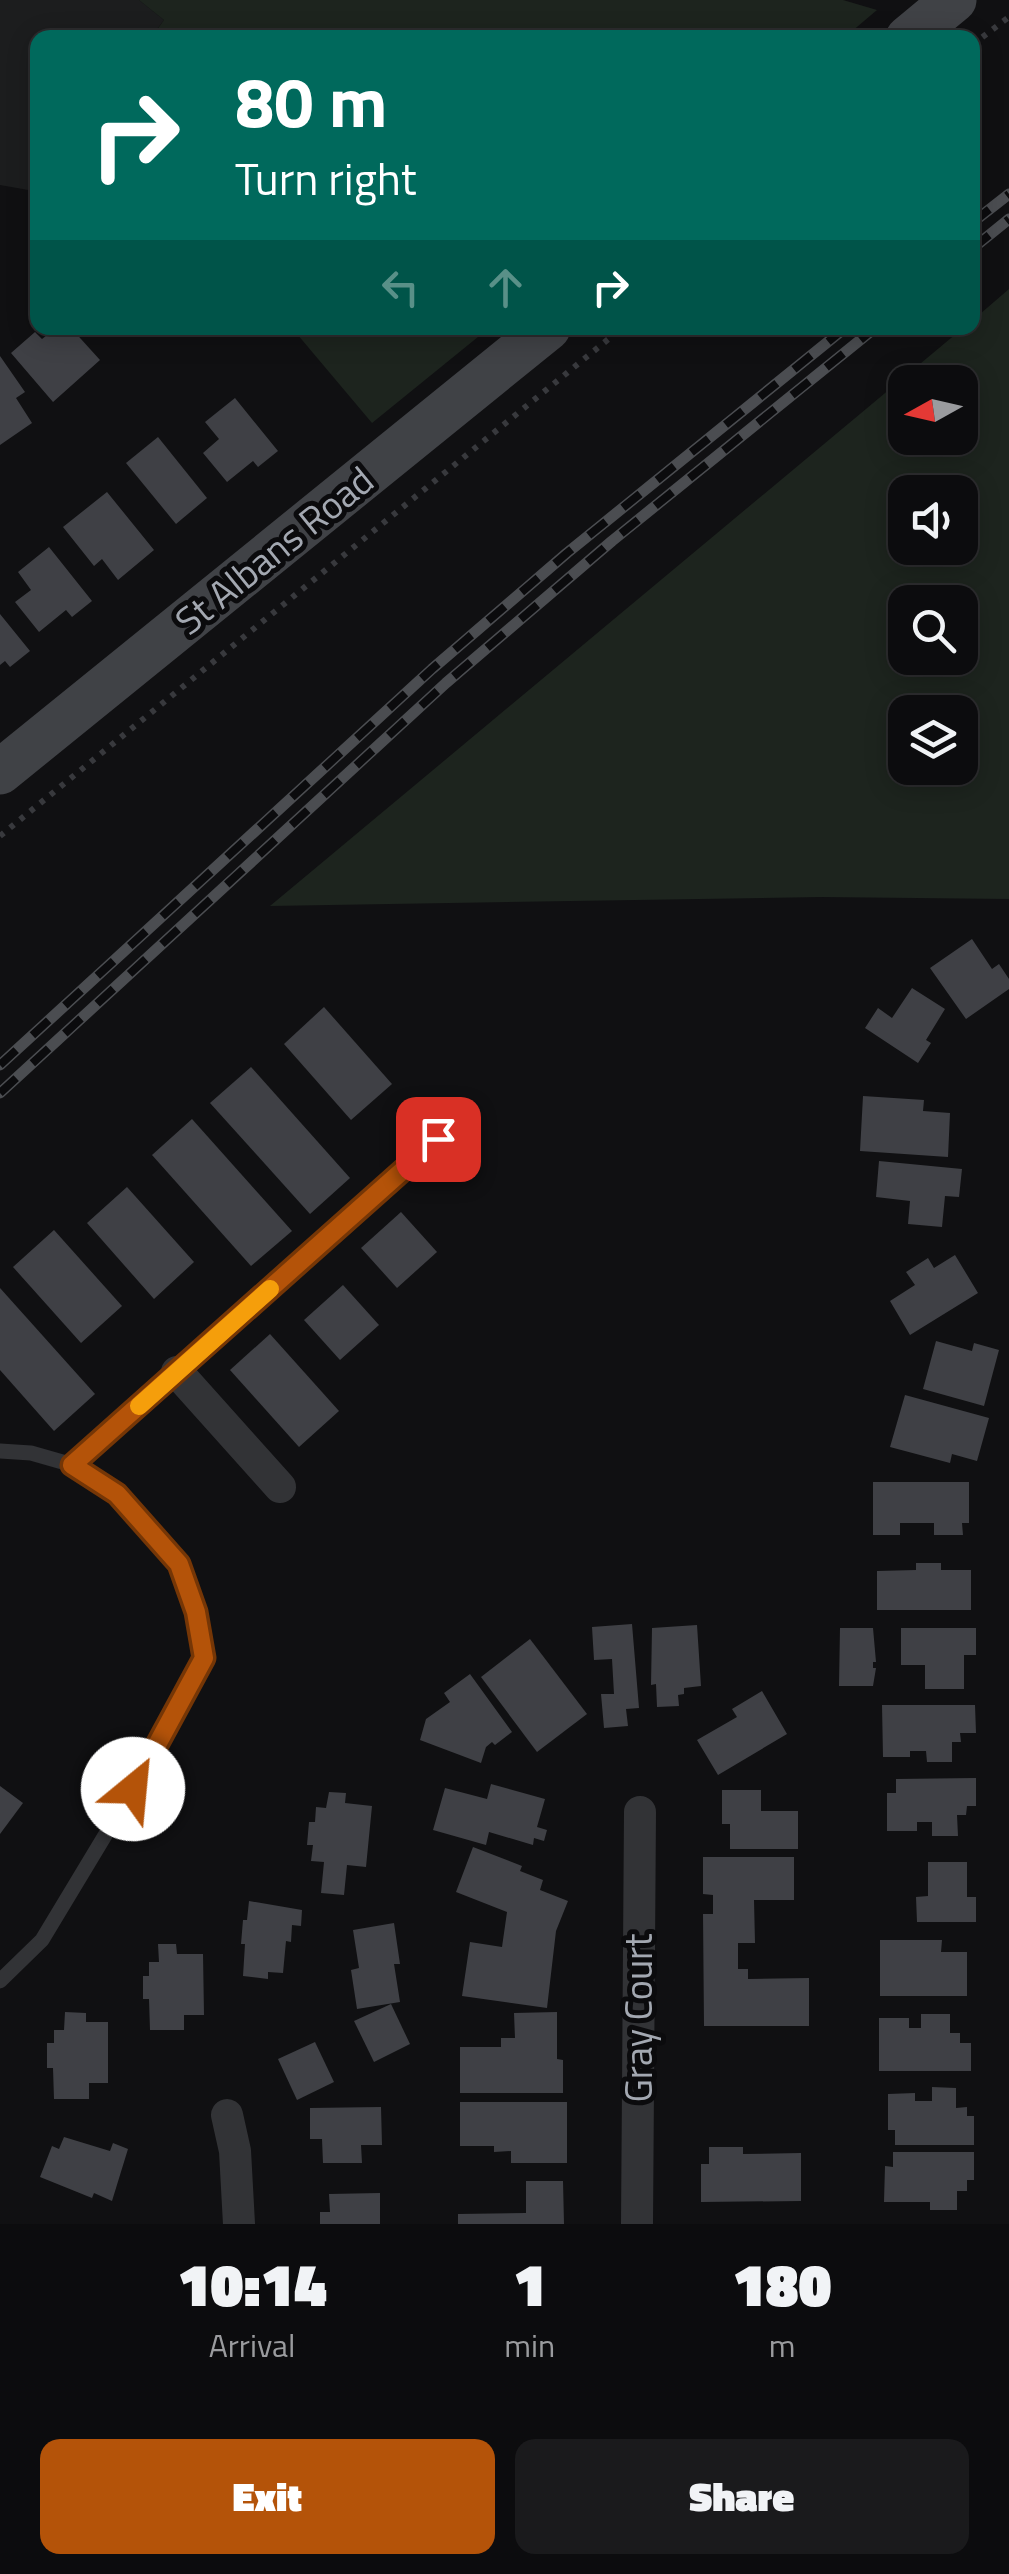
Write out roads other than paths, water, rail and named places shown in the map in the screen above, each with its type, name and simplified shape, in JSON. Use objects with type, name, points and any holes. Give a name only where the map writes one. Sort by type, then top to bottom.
[{"type":"main road","points":[[918,30],[954,0]]},
{"type":"main road","name":"St Albans Road","points":[[0,772],[539,335]]},
{"type":"street","points":[[177,1372],[280,1487]]},
{"type":"street","name":"Gray Court","points":[[637,2224],[640,1812]]},
{"type":"street","points":[[226,2115],[236,2151],[239,2224]]},
{"type":"lane","points":[[72,1465],[438,1139]]},
{"type":"lane","points":[[0,1451],[31,1452],[72,1465],[117,1494],[179,1564],[196,1612],[204,1658],[133,1789],[42,1940],[0,1982]]},
{"type":"railway","points":[[980,217],[1009,194]]},
{"type":"railway","points":[[980,243],[1009,219]]},
{"type":"railway","points":[[0,1065],[432,669],[567,553],[836,335]]},
{"type":"railway","points":[[0,1093],[446,683],[612,541],[866,335]]}]
